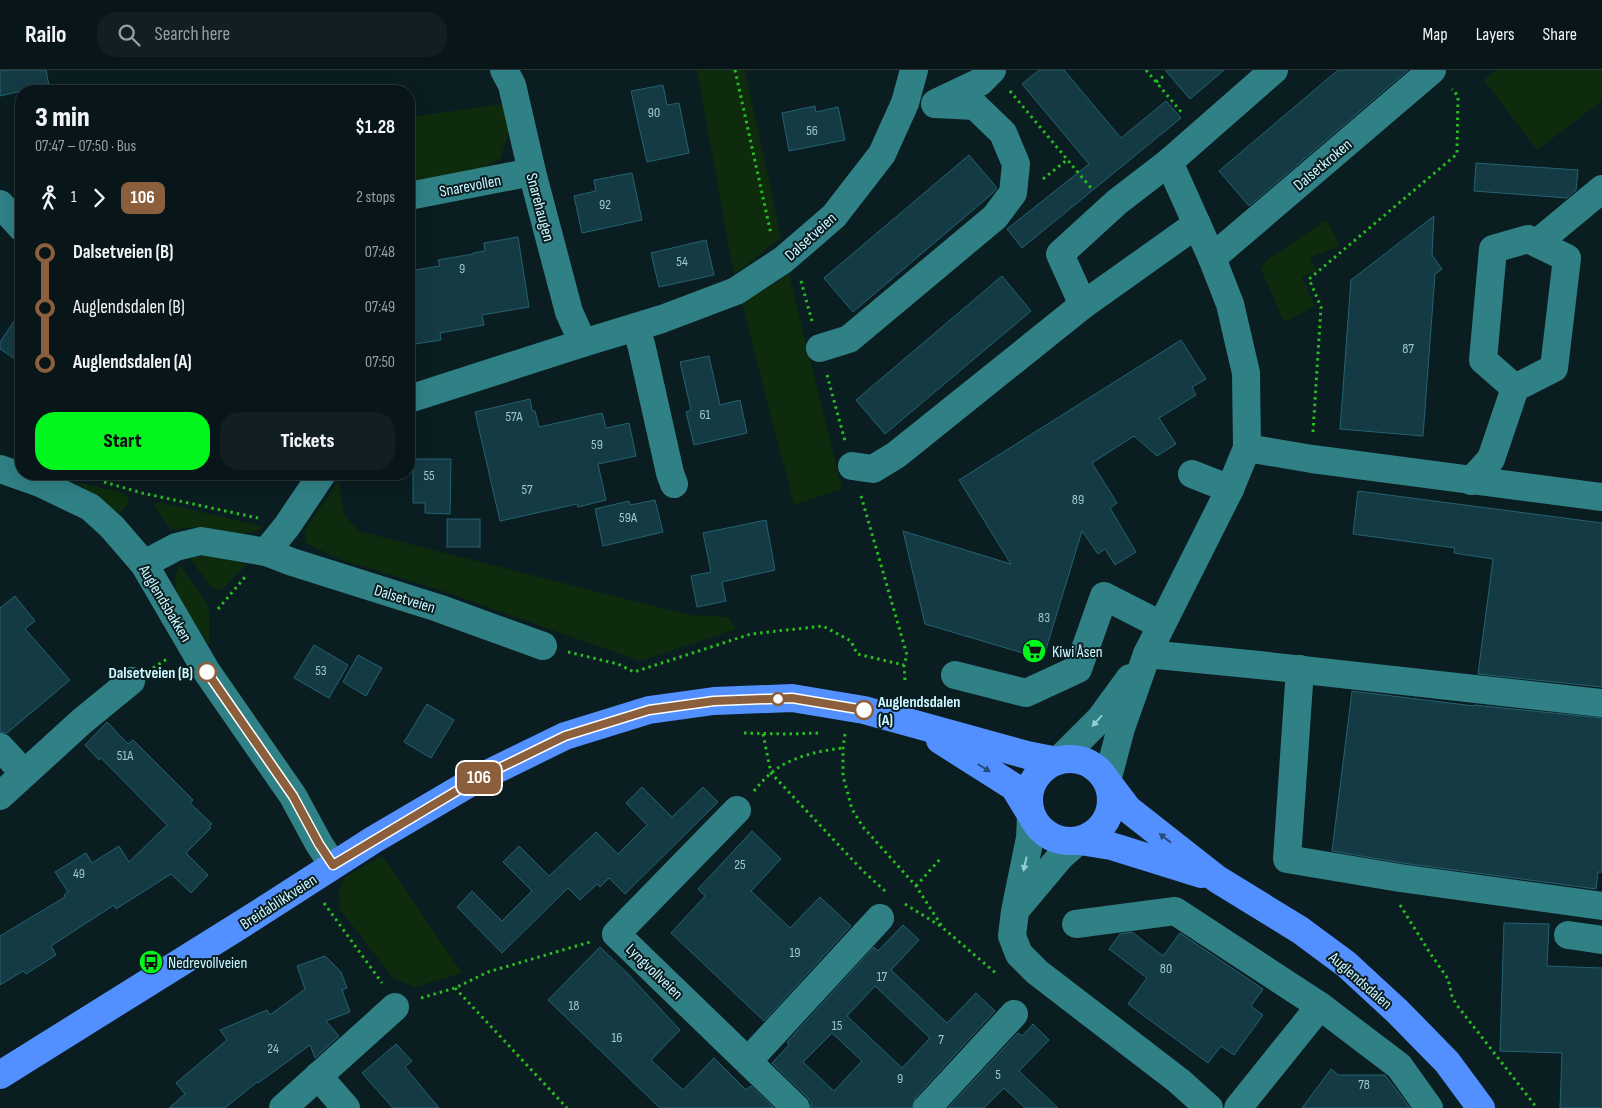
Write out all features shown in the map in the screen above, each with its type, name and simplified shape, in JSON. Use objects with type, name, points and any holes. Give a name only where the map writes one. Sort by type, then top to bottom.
[{"type":"main road","name":"Breidablikkveien","points":[[0,1075],[333,865],[475,780],[565,736],[649,710],[714,701],[792,698],[864,710],[1027,755],[1058,760]]},
{"type":"main road","name":"Breidablikkveien","points":[[914,723],[1014,787],[1031,814]]},
{"type":"main road","points":[[1078,759],[1095,767],[1108,783],[1111,808],[1101,829],[1079,841],[1059,840],[1050,836],[1042,831],[1031,814],[1029,792],[1039,773],[1058,760],[1078,759]]},
{"type":"main road","name":"Auglendsdalen","points":[[1108,783],[1128,809],[1217,879],[1300,930],[1346,964],[1397,1011],[1447,1062],[1481,1108]]},
{"type":"main road","name":"Auglendsdalen","points":[[1079,841],[1111,846],[1217,879]]},
{"type":"street","name":"Snarehaugen","points":[[504,70],[512,85],[532,172],[569,312],[583,343]]},
{"type":"street","name":"Dalsetveien","points":[[415,397],[662,319],[736,290],[790,254],[834,216],[882,154],[905,103],[914,70]]},
{"type":"street","points":[[1083,305],[1060,254],[1117,202],[1169,162],[1274,70]]},
{"type":"street","points":[[934,104],[980,82],[998,77]]},
{"type":"street","name":"Dalsetkroken","points":[[1212,258],[1440,77]]},
{"type":"street","points":[[820,348],[849,339],[996,217],[1013,192],[1016,164],[1003,133],[975,106],[905,103]]},
{"type":"street","points":[[1108,783],[1121,728],[1147,654],[1230,489],[1247,448],[1246,373],[1230,304],[1212,258],[1169,162]]},
{"type":"street","name":"Snarevollen","points":[[415,195],[532,172]]},
{"type":"street","points":[[1537,243],[1602,189]]},
{"type":"street","points":[[0,204],[15,220]]},
{"type":"street","points":[[852,466],[873,469],[896,454],[1083,305],[1197,224]]},
{"type":"street","points":[[1472,481],[1491,459],[1515,388],[1554,368],[1567,258],[1528,239],[1493,249],[1483,360],[1515,388]]},
{"type":"street","points":[[636,327],[674,484]]},
{"type":"street","points":[[1247,448],[1312,459],[1602,497]]},
{"type":"street","name":"Auglendsbakken","points":[[0,469],[15,474]]},
{"type":"street","points":[[1192,474],[1230,489]]},
{"type":"street","name":"Auglendsbakken","points":[[31,480],[90,507],[112,527],[144,564],[207,672],[293,796],[319,844],[333,865]]},
{"type":"street","points":[[266,552],[287,526],[318,480]]},
{"type":"street","name":"Dalsetveien","points":[[144,564],[176,548],[201,541],[266,552],[438,608],[544,646]]},
{"type":"street","points":[[955,675],[1026,693],[1078,669],[1104,596],[1161,625]]},
{"type":"street","points":[[1147,654],[1602,703]]},
{"type":"street","points":[[1058,760],[1100,719],[1147,654]]},
{"type":"street","points":[[1300,669],[1287,859],[1400,878],[1602,906]]},
{"type":"street","points":[[0,796],[81,722],[131,681]]},
{"type":"street","points":[[0,747],[24,773]]},
{"type":"street","name":"Lyngvollveien","points":[[737,810],[616,934],[796,1108]]},
{"type":"street","points":[[1031,814],[1030,838],[1015,910],[1012,936],[1019,954],[1037,972],[1179,1081],[1209,1108]]},
{"type":"street","points":[[1015,910],[1061,856],[1079,841]]},
{"type":"street","points":[[748,1061],[884,905]]},
{"type":"street","points":[[1076,924],[1175,911],[1320,1006],[1399,1066],[1430,1108]]},
{"type":"street","points":[[1568,935],[1602,940]]},
{"type":"street","points":[[282,1108],[396,1006]]},
{"type":"street","points":[[1238,1108],[1320,1006]]},
{"type":"street","points":[[927,1108],[1014,1014]]},
{"type":"street","points":[[318,1076],[346,1108]]},
{"type":"path","points":[[735,70],[773,244],[790,254]]},
{"type":"path","points":[[1146,70],[1182,114]]},
{"type":"path","points":[[1156,82],[1164,76]]},
{"type":"path","points":[[998,77],[1095,194]]},
{"type":"path","points":[[1312,459],[1321,307],[1309,279],[1457,154],[1458,96],[1440,77]]},
{"type":"path","points":[[99,480],[142,493],[287,526]]},
{"type":"path","points":[[218,609],[266,552]]},
{"type":"path","points":[[544,646],[618,664],[634,672],[751,634],[823,626],[851,641],[857,654],[904,665]]},
{"type":"path","points":[[845,732],[843,776],[852,809],[863,827],[916,886],[943,928]]},
{"type":"path","points":[[744,733],[825,733]]},
{"type":"path","points":[[763,734],[771,773],[862,870],[884,905]]},
{"type":"path","points":[[771,773],[793,760],[807,755],[843,748]]},
{"type":"path","points":[[916,886],[941,858]]},
{"type":"path","points":[[1400,878],[1397,891],[1398,900],[1445,974],[1456,1004],[1537,1108]]},
{"type":"path","points":[[322,901],[396,1006],[455,988],[488,972],[616,934]]},
{"type":"path","points":[[902,902],[943,928],[1000,976]]},
{"type":"path","points":[[455,988],[567,1108]]},
{"type":"green space","points":[[697,70],[745,70],[781,237],[734,275]]},
{"type":"green space","points":[[1497,70],[1602,70],[1602,101],[1537,150],[1484,80]]},
{"type":"green space","points":[[506,104],[509,132],[500,159],[479,170],[415,182],[415,116]]},
{"type":"green space","points":[[1326,220],[1340,246],[1310,257],[1317,271],[1302,277],[1315,306],[1284,322],[1261,269],[1267,260]]},
{"type":"green space","points":[[789,274],[842,489],[794,505],[742,303]]},
{"type":"green space","points":[[339,480],[343,513],[358,531],[689,615],[727,617],[736,629],[640,661],[431,587],[339,559],[306,543],[305,530]]},
{"type":"green space","points":[[76,482],[124,493],[129,500],[119,513]]},
{"type":"green space","points":[[159,502],[264,527],[256,531],[240,534],[195,528],[171,530],[155,506]]},
{"type":"green space","points":[[208,555],[247,564],[223,589],[217,590],[211,587],[190,558]]},
{"type":"green space","points":[[180,565],[207,604],[209,611],[209,646],[176,594],[175,579]]},
{"type":"green space","points":[[382,856],[462,973],[415,987],[394,979],[340,909],[339,891],[345,877]]},
{"type":"building","points":[[0,70],[46,70],[49,85],[15,85],[15,92],[0,96]]},
{"type":"building","points":[[1039,70],[1064,70],[1121,138],[1166,101],[1181,118],[1022,248],[1007,229],[1089,164],[1022,84]]},
{"type":"building","points":[[1165,70],[1224,70],[1190,99]]},
{"type":"building","points":[[1338,70],[1408,70],[1249,206],[1219,171]]},
{"type":"building","points":[[663,85],[667,105],[679,103],[689,153],[647,162],[631,91]]},
{"type":"building","points":[[815,106],[816,112],[838,107],[845,140],[789,151],[782,113]]},
{"type":"building","points":[[969,155],[997,188],[853,312],[824,278]]},
{"type":"building","points":[[1476,163],[1578,170],[1576,190],[1567,198],[1474,191]]},
{"type":"building","points":[[632,173],[642,220],[582,233],[574,196],[596,191],[594,180]]},
{"type":"building","points":[[1434,216],[1432,255],[1442,269],[1435,274],[1423,436],[1340,429],[1351,280]]},
{"type":"building","points":[[518,237],[529,307],[482,315],[484,325],[440,333],[441,340],[415,344],[415,270],[440,266],[438,260],[485,251],[484,243]]},
{"type":"building","points":[[706,240],[714,275],[659,287],[651,253]]},
{"type":"building","points":[[1002,276],[1031,311],[885,434],[856,400]]},
{"type":"building","points":[[15,320],[15,359],[0,349],[0,342]]},
{"type":"building","points":[[1181,340],[1206,379],[1192,387],[1196,395],[1159,418],[1176,444],[1157,456],[1134,436],[1092,463],[1117,503],[1110,508],[1136,552],[1115,565],[1105,549],[1098,554],[1082,531],[1043,659],[925,624],[903,531],[1011,564],[959,480]]},
{"type":"building","points":[[709,356],[720,405],[740,400],[747,433],[694,445],[686,412],[691,410],[680,362]]},
{"type":"building","points":[[530,399],[532,411],[535,411],[539,427],[602,413],[606,428],[629,423],[636,456],[598,464],[606,500],[578,507],[577,504],[500,521],[475,412]]},
{"type":"building","points":[[415,459],[451,459],[450,514],[425,513],[425,503],[413,503]]},
{"type":"building","points":[[1358,491],[1602,523],[1602,687],[1478,674],[1493,559],[1454,553],[1455,548],[1353,534]]},
{"type":"building","points":[[655,500],[663,532],[603,546],[595,509],[629,501],[630,505]]},
{"type":"building","points":[[447,519],[480,519],[480,547],[447,547]]},
{"type":"building","points":[[766,520],[775,570],[722,582],[726,601],[697,607],[691,576],[711,572],[703,533]]},
{"type":"building","points":[[15,596],[35,621],[25,629],[70,680],[7,733],[0,732],[0,608]]},
{"type":"building","points":[[314,645],[348,665],[329,698],[294,678]]},
{"type":"building","points":[[358,655],[382,668],[366,696],[343,682]]},
{"type":"building","points":[[1352,691],[1474,706],[1602,718],[1602,872],[1598,872],[1596,889],[1402,863],[1332,851]]},
{"type":"building","points":[[427,704],[454,720],[431,758],[404,742]]},
{"type":"building","points":[[107,722],[128,744],[133,740],[193,800],[190,803],[212,824],[209,826],[211,828],[186,853],[208,875],[191,893],[171,874],[116,909],[114,905],[51,946],[56,955],[26,974],[23,971],[0,985],[0,936],[65,897],[64,895],[68,892],[55,872],[86,853],[92,863],[119,846],[129,862],[167,825],[101,758],[99,760],[85,745]]},
{"type":"building","points":[[642,787],[672,817],[703,787],[718,802],[625,894],[609,878],[600,887],[597,884],[580,900],[568,888],[502,953],[457,907],[472,891],[502,921],[532,891],[503,862],[519,846],[549,876],[596,832],[618,854],[647,825],[626,803]]},
{"type":"building","points":[[752,831],[781,859],[751,891],[790,928],[820,897],[851,926],[764,1021],[671,933],[705,896],[698,889]]},
{"type":"building","points":[[1504,923],[1549,924],[1547,966],[1602,968],[1602,1108],[1560,1108],[1562,1053],[1500,1051]]},
{"type":"building","points":[[903,925],[919,940],[891,970],[947,1023],[976,993],[995,1011],[916,1097],[912,1108],[811,1108],[811,1103],[807,1097],[772,1063],[789,1045],[787,1042],[874,947],[878,951]],"holes":[[[875,986],[930,1038],[902,1068],[847,1016]],[[832,1033],[862,1061],[834,1091],[803,1062]]]},
{"type":"building","points":[[1132,932],[1163,956],[1180,933],[1263,989],[1251,1006],[1263,1015],[1234,1055],[1221,1046],[1208,1063],[1128,1004],[1147,978],[1109,949],[1120,934]]},
{"type":"building","points":[[600,947],[680,1030],[651,1060],[683,1090],[714,1058],[746,1090],[751,1086],[774,1108],[660,1108],[548,1000]]},
{"type":"building","points":[[325,956],[341,972],[347,988],[342,990],[350,1012],[326,1021],[339,1036],[315,1058],[310,1045],[257,1082],[225,1108],[169,1108],[185,1094],[176,1083],[227,1040],[220,1030],[267,1010],[270,1015],[305,989],[297,966]]},
{"type":"building","points":[[1033,1024],[1049,1040],[1019,1071],[1058,1108],[1025,1108],[1004,1088],[984,1108],[948,1108],[1018,1033],[1022,1036]]},
{"type":"building","points":[[396,1044],[412,1061],[405,1067],[439,1108],[393,1108],[362,1073]]},
{"type":"building","points":[[1331,1069],[1338,1075],[1385,1075],[1410,1108],[1302,1108]]},
{"type":"bus line","name":"106","points":[[207,672],[293,796],[319,844],[333,865],[475,780],[565,736],[649,710],[714,701],[792,698],[864,710]]},
{"type":"place","name":"Kiwi Åsen","points":[[1034,651]]},
{"type":"place","name":"Dalsetveien (B)","points":[[207,672]]},
{"type":"place","name":"Auglendsdalen (A)","points":[[864,710]]},
{"type":"place","name":"Nedrevollveien","points":[[151,962]]}]
